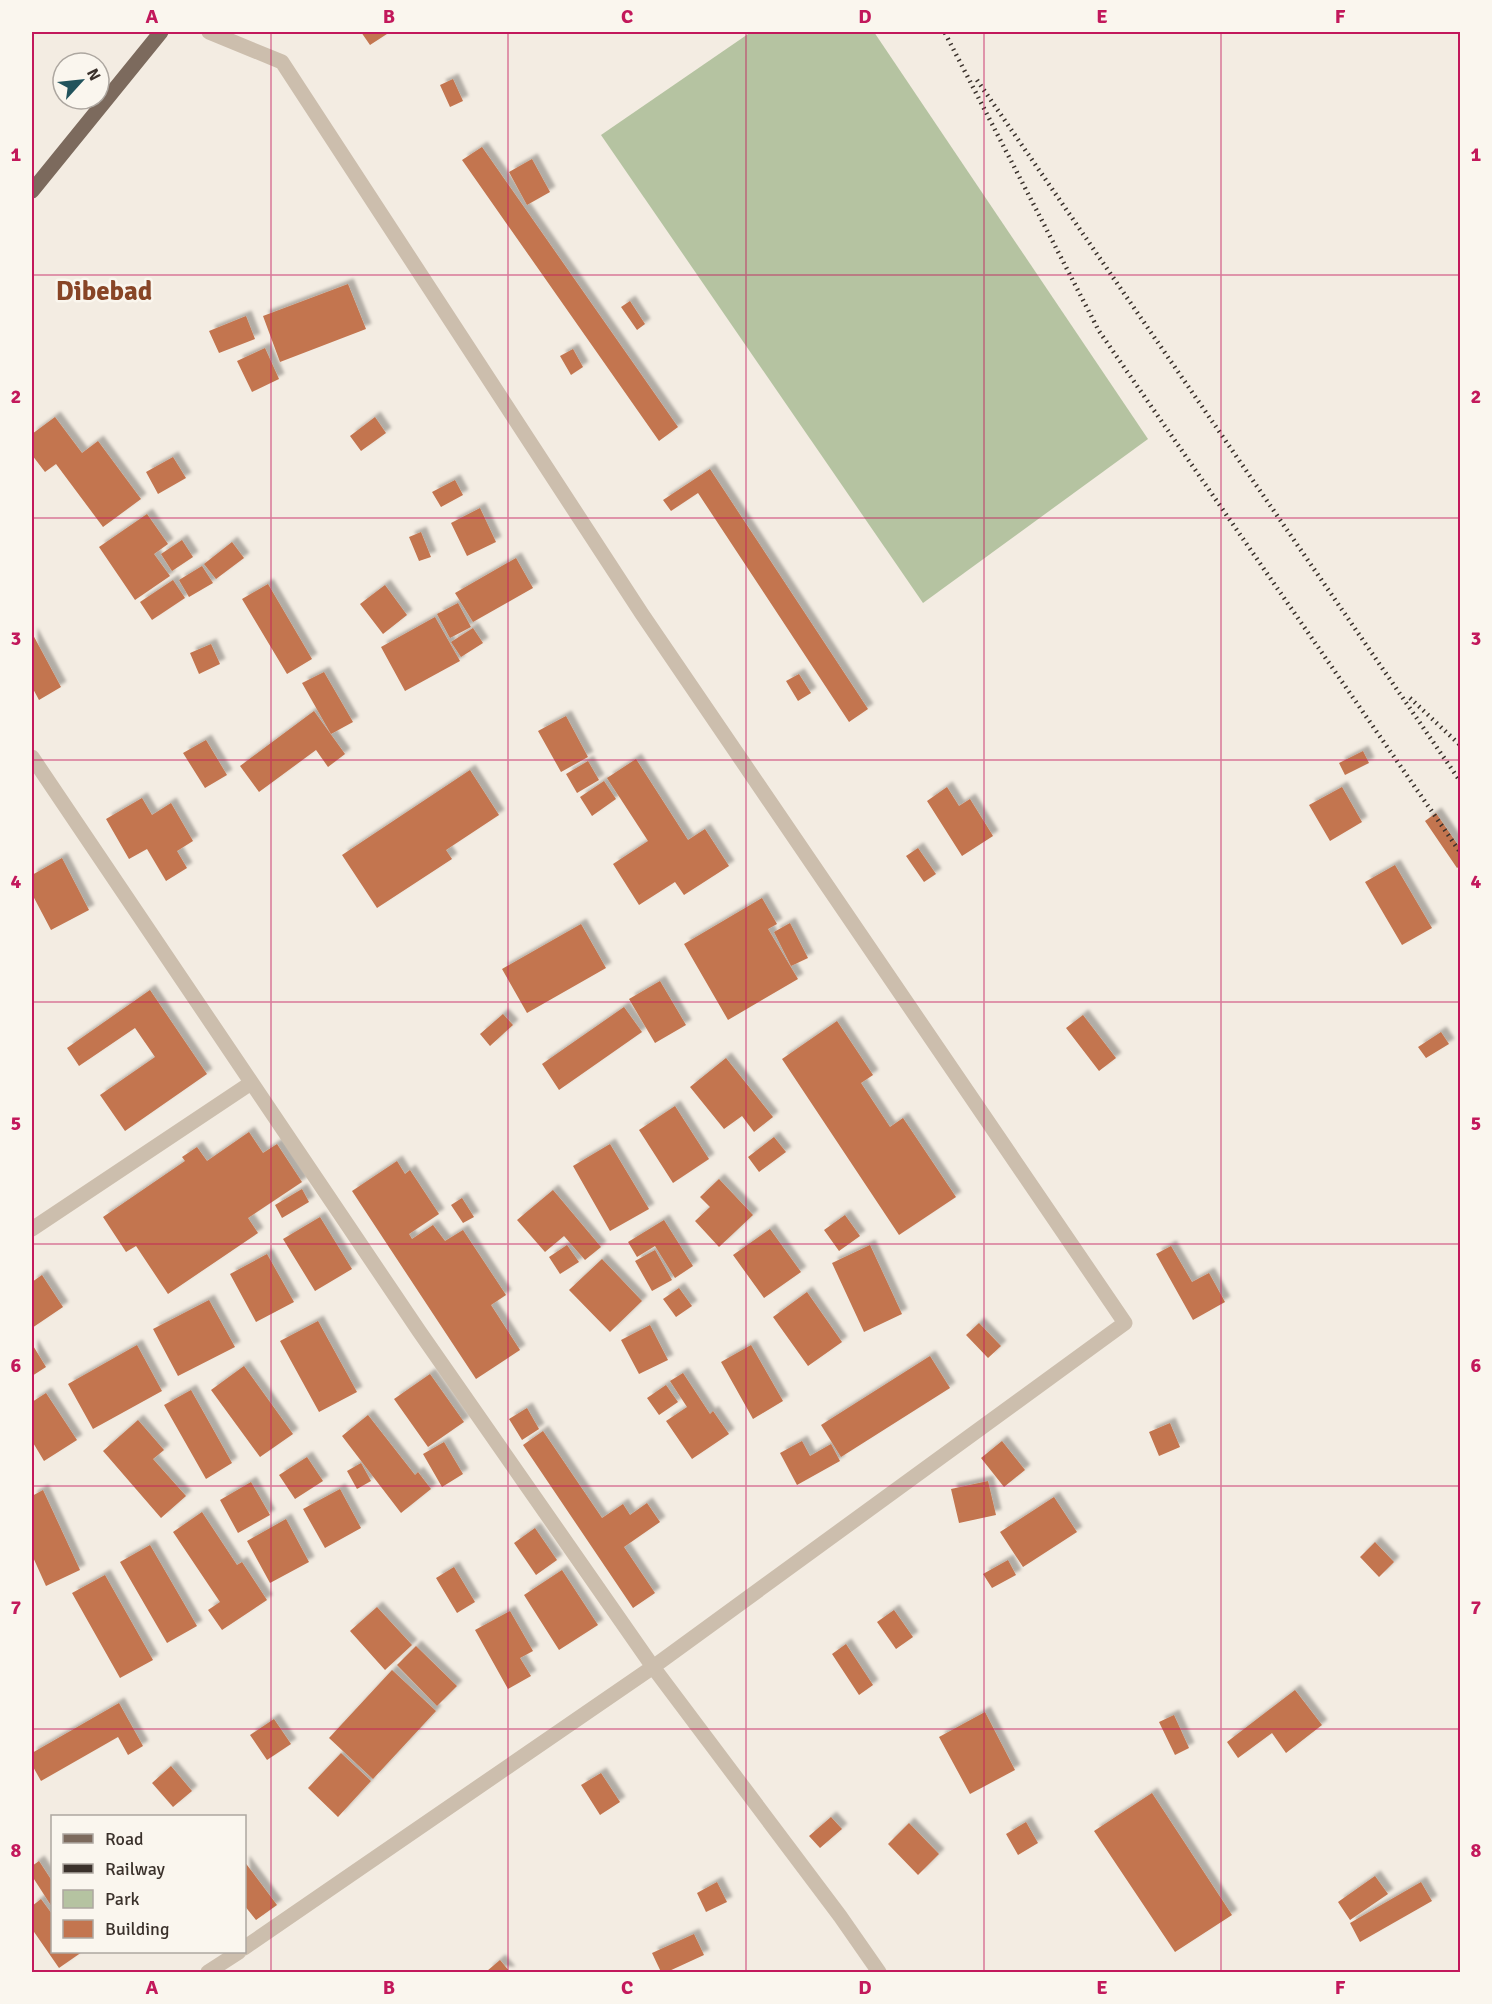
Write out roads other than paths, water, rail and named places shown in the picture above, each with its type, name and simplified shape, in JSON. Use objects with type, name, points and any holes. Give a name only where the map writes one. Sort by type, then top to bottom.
[{"type":"main road","points":[[32,190],[161,32]]},
{"type":"street","points":[[209,32],[282,62],[642,614],[1125,1323],[653,1667],[246,1947]]},
{"type":"street","points":[[32,757],[419,1331],[653,1667],[840,1916],[879,1972]]},
{"type":"street","points":[[32,1229],[251,1083]]},
{"type":"street","points":[[208,1972],[237,1953]]},
{"type":"railway","points":[[945,33],[1099,331],[1460,852]]},
{"type":"railway","points":[[977,80],[1460,781]]},
{"type":"railway","points":[[1410,698],[1460,745]]},
{"type":"district","name":"Dibebad","points":[[104,291]]}]
